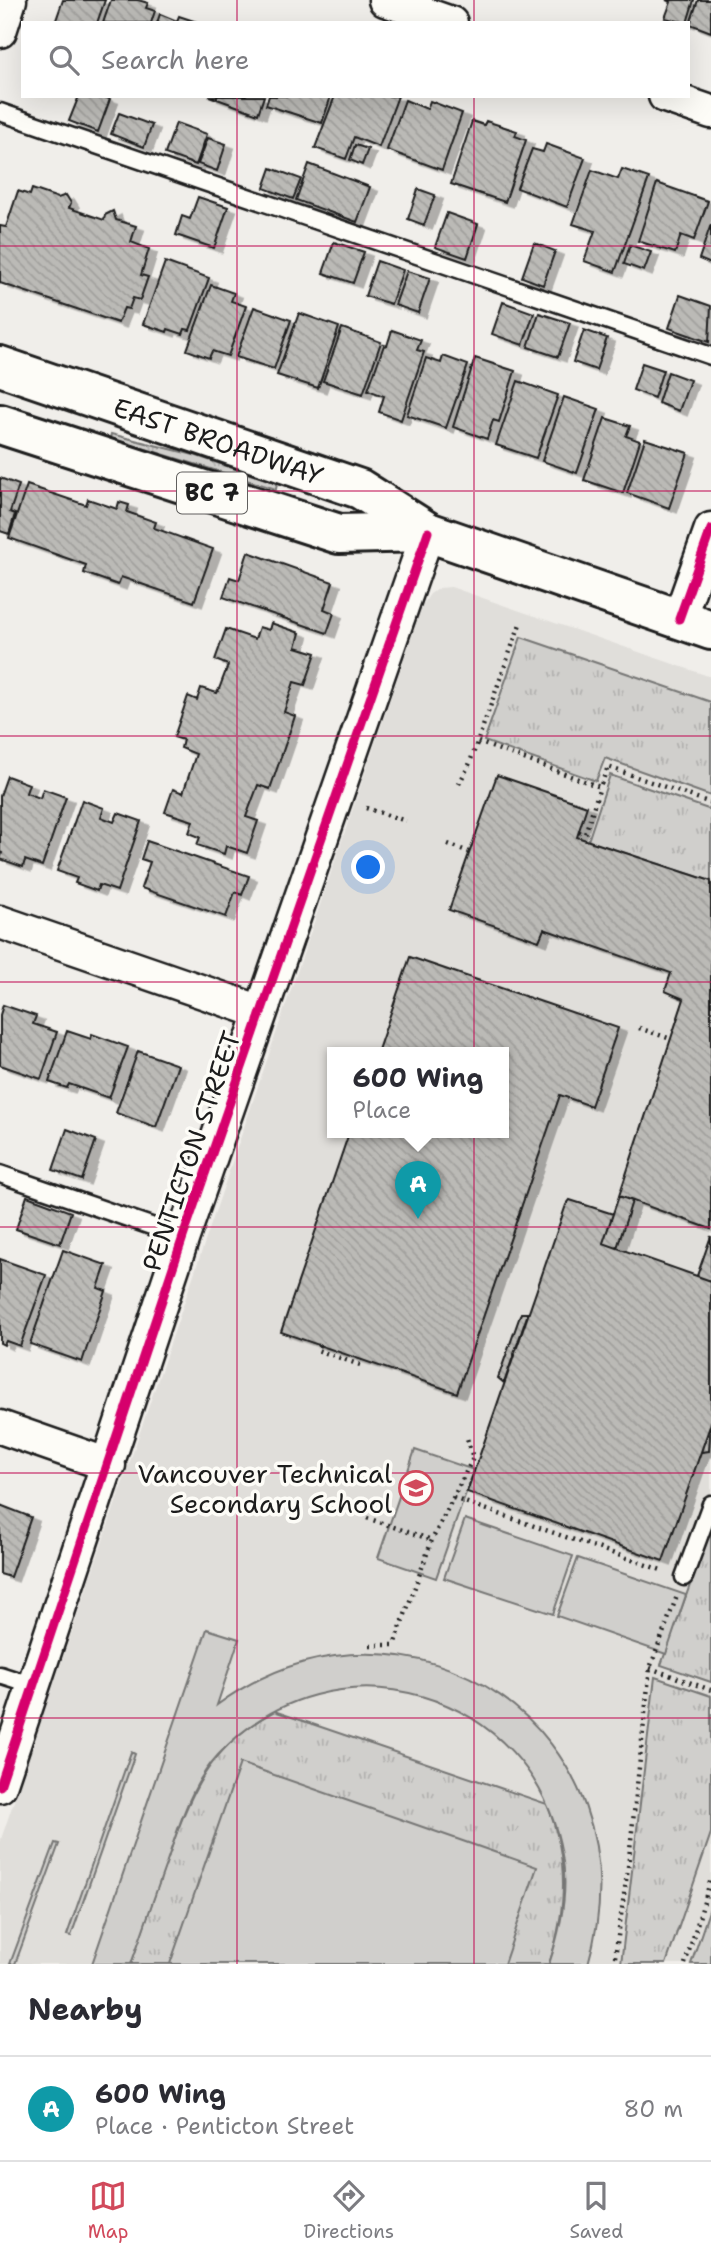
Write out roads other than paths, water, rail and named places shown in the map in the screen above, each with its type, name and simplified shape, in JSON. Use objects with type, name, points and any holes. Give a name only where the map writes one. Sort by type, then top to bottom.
[{"type":"main road","name":"EAST BROADWAY","points":[[0,366],[360,489],[428,532],[695,625]]},
{"type":"main road","name":"EAST BROADWAY","points":[[0,424],[339,534],[428,532]]},
{"type":"street","points":[[0,31],[10,0]]},
{"type":"street","points":[[384,0],[445,21]]},
{"type":"street","points":[[671,98],[711,112]]},
{"type":"street","points":[[695,625],[711,529]]},
{"type":"street","name":"PENTICTON STREET","points":[[0,1786],[183,1237],[428,532]]},
{"type":"street","points":[[0,922],[261,1012]]},
{"type":"street","points":[[0,1427],[109,1465]]},
{"type":"lane","points":[[0,112],[711,356]]},
{"type":"lane","points":[[0,1174],[183,1237]]},
{"type":"lane","points":[[684,1577],[711,1504]]},
{"type":"lane","points":[[0,1675],[34,1686]]},
{"type":"place","name":"600 Wing","points":[[418,1219]]},
{"type":"place","name":"Vancouver Technical Secondary School","points":[[416,1488]]}]
